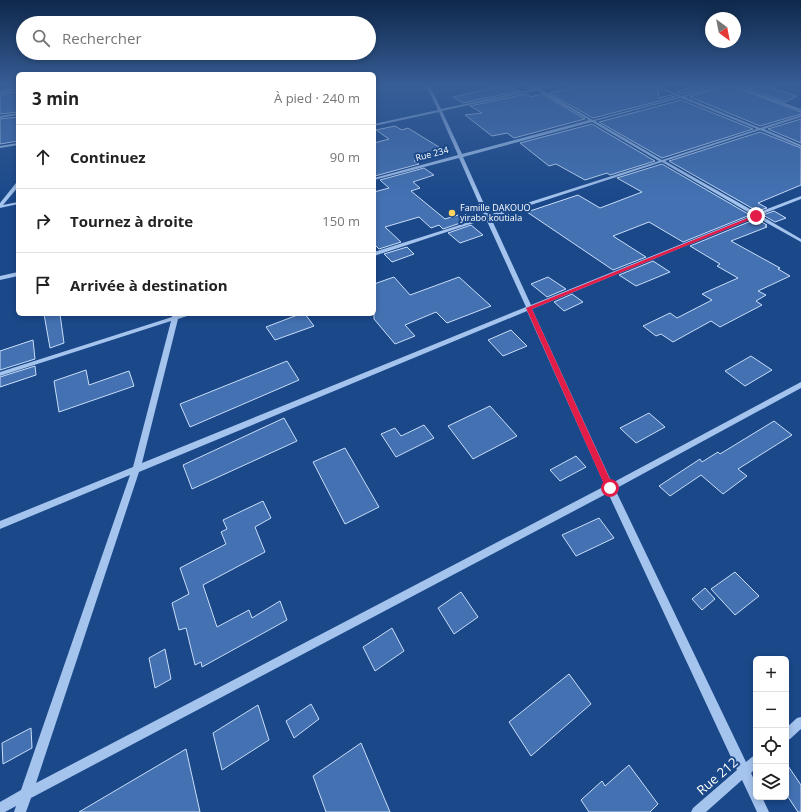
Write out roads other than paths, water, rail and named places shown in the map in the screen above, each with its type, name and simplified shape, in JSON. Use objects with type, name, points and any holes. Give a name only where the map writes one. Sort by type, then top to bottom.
[{"type":"street","points":[[445,123],[610,488],[753,790]]},
{"type":"street","name":"Rue 234","points":[[376,178],[585,123]]},
{"type":"street","points":[[595,123],[801,241]]},
{"type":"street","points":[[743,123],[801,146]]},
{"type":"street","points":[[376,253],[781,123]]},
{"type":"street","points":[[0,147],[16,144]]},
{"type":"street","points":[[0,207],[16,187]]},
{"type":"street","points":[[0,525],[801,197]]},
{"type":"street","points":[[0,207],[16,203]]},
{"type":"street","points":[[0,278],[16,274]]},
{"type":"street","points":[[20,812],[136,470],[176,316]]},
{"type":"street","points":[[0,374],[176,316]]},
{"type":"street","points":[[0,808],[610,488],[801,385]]},
{"type":"street","points":[[789,732],[801,722]]},
{"type":"street","name":"Rue 212","points":[[697,812],[753,764]]},
{"type":"street","points":[[757,800],[763,812]]},
{"type":"place","name":"Famille DAKOUO yirabo koutiala","points":[[452,213]]}]
